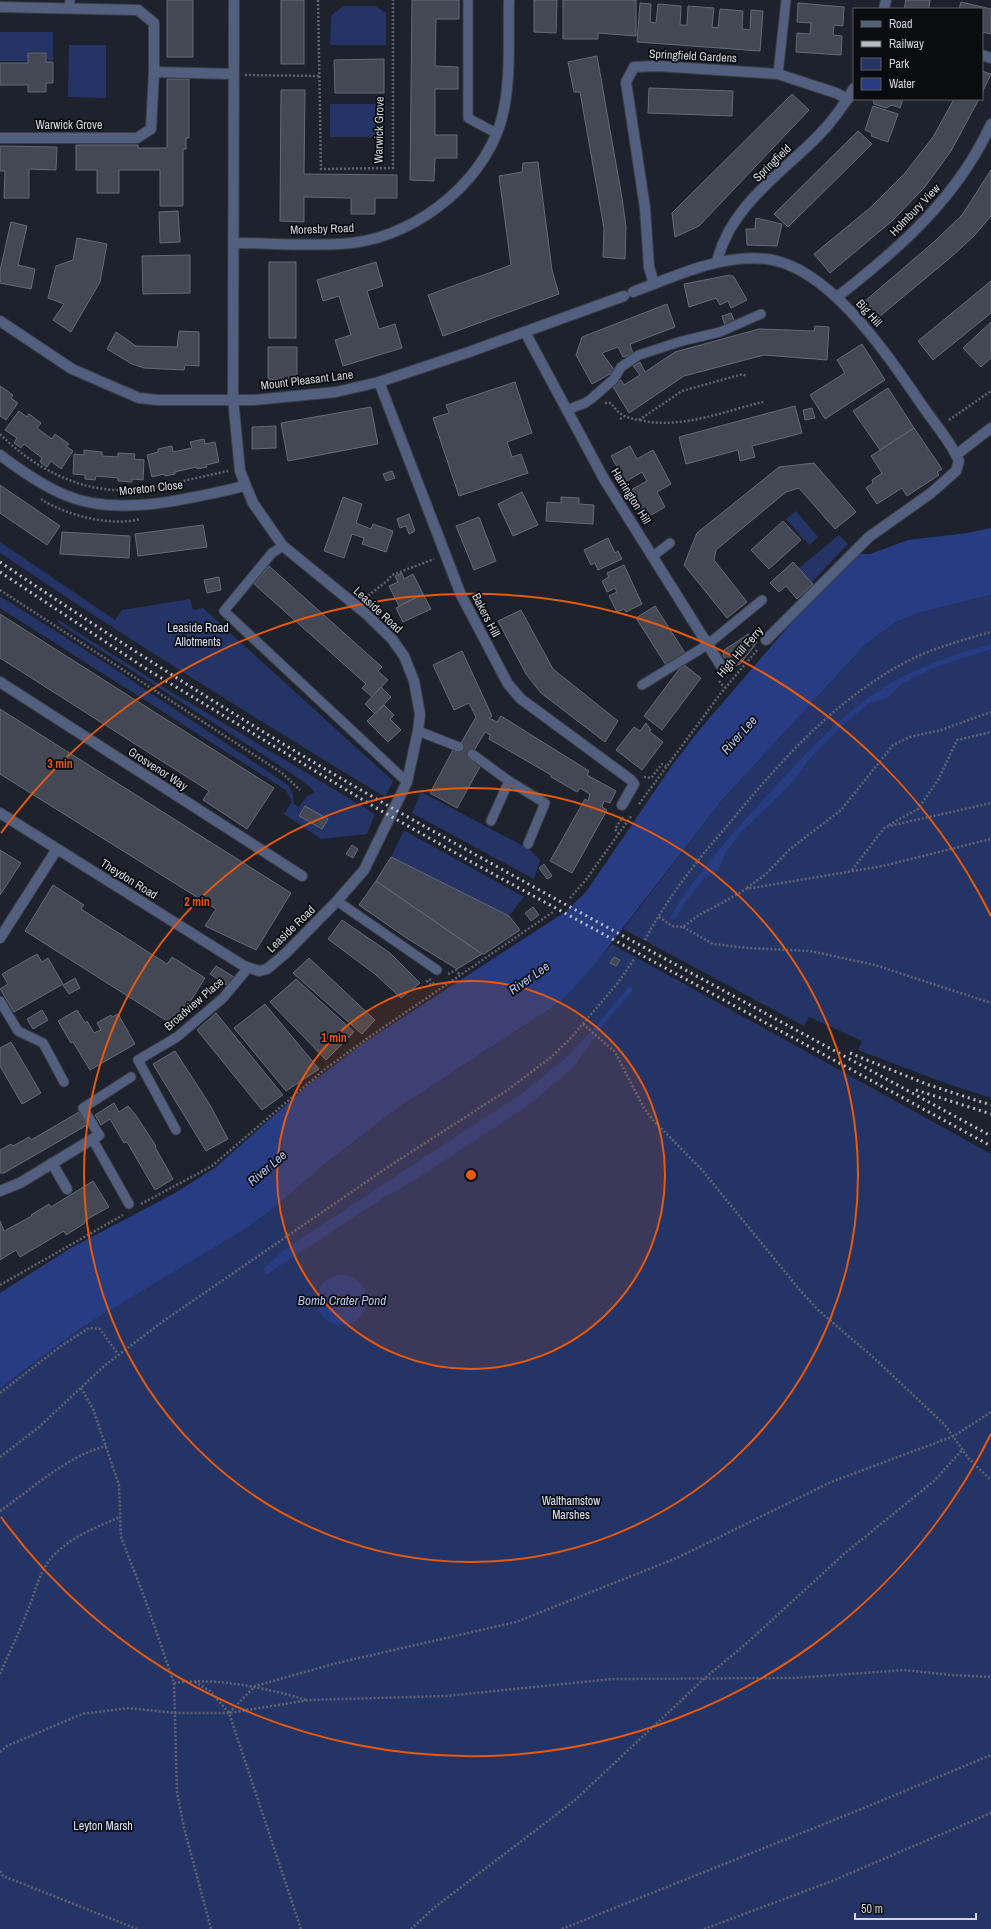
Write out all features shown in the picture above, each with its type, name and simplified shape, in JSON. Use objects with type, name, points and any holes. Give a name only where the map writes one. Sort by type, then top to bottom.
[{"type":"street","points":[[233,400],[234,0]]},
{"type":"street","name":"Moresby Road","points":[[234,243],[352,242],[378,237],[407,226],[436,209],[462,185],[481,164],[496,133],[504,110],[508,76],[509,0]]},
{"type":"street","name":"Warwick Grove","points":[[0,6],[70,4],[138,10],[154,23],[154,72],[151,129],[137,138],[0,138]]},
{"type":"street","name":"Springfield Gardens","points":[[654,284],[649,267],[645,208],[626,82],[634,67],[657,66],[778,74],[836,93],[848,99]]},
{"type":"street","points":[[154,72],[233,74]]},
{"type":"street","name":"Springfield","points":[[717,262],[721,246],[728,229],[741,212],[820,134],[848,99],[853,90]]},
{"type":"street","name":"Holmbury View","points":[[837,297],[879,265],[949,194],[970,164],[991,124]]},
{"type":"street","name":"Big Hill","points":[[717,262],[737,259],[768,259],[793,267],[837,297],[882,347],[956,455]]},
{"type":"street","name":"Mount Pleasant Lane","points":[[0,321],[72,369],[128,395],[139,398],[158,400],[233,400],[309,395],[336,392],[380,382],[525,332],[717,262]]},
{"type":"street","name":"Harrington Hill","points":[[525,332],[604,479],[723,669]]},
{"type":"street","name":"Bakers Hill","points":[[380,382],[461,596],[508,684],[521,699],[631,780],[634,784]]},
{"type":"street","name":"Leaside Road","points":[[233,400],[240,469],[252,503],[283,546],[358,607],[392,639],[404,656],[414,681],[420,714],[418,731],[407,782],[364,870],[337,901],[286,953],[267,968],[258,971],[248,968]]},
{"type":"street","points":[[956,455],[991,428]]},
{"type":"street","name":"Moreton Close","points":[[0,455],[26,474],[47,486],[66,496],[85,502],[115,505],[148,504],[194,497],[245,486]]},
{"type":"street","name":"High Hill Ferry","points":[[766,640],[869,538],[931,493],[956,471],[959,466],[956,455]]},
{"type":"street","name":"Grosvenor Way","points":[[0,682],[302,876]]},
{"type":"street","points":[[622,805],[634,784]]},
{"type":"street","name":"Theydon Road","points":[[0,813],[248,968]]},
{"type":"street","points":[[0,938],[57,849]]},
{"type":"street","points":[[0,1191],[20,1183],[96,1137]]},
{"type":"street","points":[[52,1163],[67,1189]]},
{"type":"lane","points":[[468,0],[468,118],[496,133]]},
{"type":"lane","points":[[778,74],[786,0]]},
{"type":"lane","points":[[567,410],[591,399],[614,379],[621,367],[639,355],[682,341],[720,332],[761,314]]},
{"type":"lane","points":[[653,556],[670,543]]},
{"type":"lane","points":[[283,546],[272,553],[224,612],[407,782]]},
{"type":"lane","points":[[642,685],[707,644],[762,600]]},
{"type":"lane","points":[[418,731],[459,747]]},
{"type":"lane","points":[[472,754],[509,782],[545,803],[528,844]]},
{"type":"lane","points":[[491,821],[509,782]]},
{"type":"lane","points":[[337,901],[437,970]]},
{"type":"lane","name":"Broadview Place","points":[[176,1130],[138,1060],[177,1037],[223,998],[248,968]]},
{"type":"lane","points":[[0,1001],[18,1031],[43,1043],[64,1082]]},
{"type":"lane","points":[[129,1204],[83,1108],[131,1077]]},
{"type":"path","name":"Warwick Grove","points":[[318,0],[321,169],[393,168],[393,0]]},
{"type":"path","points":[[233,74],[319,76]]},
{"type":"path","points":[[639,420],[682,390],[743,374],[747,377]]},
{"type":"path","points":[[938,428],[991,391]]},
{"type":"path","points":[[591,399],[611,403],[616,411],[624,417],[655,423],[678,422],[763,402]]},
{"type":"path","points":[[620,419],[624,417]]},
{"type":"path","points":[[0,434],[9,443],[51,471],[68,480],[107,489],[138,489],[240,469]]},
{"type":"path","points":[[358,607],[368,595],[387,581],[392,575],[401,570],[417,567],[446,554]]},
{"type":"path","points":[[0,590],[269,764],[282,773],[300,790]]},
{"type":"path","points":[[646,940],[659,917],[701,856],[801,741],[829,715],[870,684],[917,656],[940,647],[991,632]]},
{"type":"path","name":"High Hill Ferry","points":[[636,808],[721,693],[766,640]]},
{"type":"path","points":[[683,927],[699,915],[746,889],[766,874],[790,849],[841,810],[893,745],[910,736],[941,730],[991,712]]},
{"type":"path","points":[[852,871],[885,827],[918,809],[938,780],[957,740],[991,732]]},
{"type":"path","points":[[634,784],[644,777],[651,778],[662,764],[666,766]]},
{"type":"path","points":[[885,827],[991,803]]},
{"type":"path","points":[[619,834],[615,829],[626,812],[622,805]]},
{"type":"path","points":[[570,898],[619,834],[632,814]]},
{"type":"path","points":[[746,889],[883,866],[991,839]]},
{"type":"path","points":[[139,1206],[212,1166],[325,1069],[553,912]]},
{"type":"path","points":[[659,917],[672,926],[683,927],[713,944],[810,952],[874,965],[991,1003]]},
{"type":"path","points":[[0,1457],[38,1428],[118,1354],[162,1322],[304,1224],[509,1089],[550,1058],[583,1024],[617,984],[635,958]]},
{"type":"path","points":[[583,1024],[619,1056],[644,1108],[653,1120],[702,1170],[799,1289],[818,1310],[874,1358],[952,1432],[969,1458],[991,1480]]},
{"type":"path","points":[[0,1285],[126,1213]]},
{"type":"path","points":[[0,1393],[60,1346],[89,1328],[100,1329],[118,1354]]},
{"type":"path","points":[[81,1388],[93,1409],[119,1485],[121,1537],[150,1612],[174,1683],[177,1792],[184,1828],[211,1929]]},
{"type":"path","points":[[230,1714],[255,1686],[337,1663],[516,1622],[679,1557],[831,1482],[954,1436],[991,1412]]},
{"type":"path","points":[[0,1511],[72,1461],[89,1451],[106,1446]]},
{"type":"path","points":[[411,1929],[435,1907],[574,1801],[705,1678],[748,1642],[844,1554],[935,1480],[963,1448]]},
{"type":"path","points":[[0,1674],[28,1612],[39,1579],[51,1557],[65,1545],[87,1532],[120,1517]]},
{"type":"path","points":[[0,1752],[7,1746],[82,1714],[129,1708],[175,1713],[230,1714],[308,1700],[446,1696],[612,1679],[794,1678],[904,1670],[951,1676],[991,1677]]},
{"type":"path","points":[[192,1681],[203,1686],[230,1714],[301,1929]]},
{"type":"path","points":[[174,1683],[192,1681],[255,1686],[308,1700]]},
{"type":"path","points":[[562,1929],[859,1810],[991,1755]]},
{"type":"path","points":[[704,1929],[832,1881],[991,1813]]},
{"type":"path","points":[[0,1871],[3,1876],[137,1929]]},
{"type":"green space","points":[[343,6],[375,6],[386,13],[386,45],[330,45],[331,16]]},
{"type":"green space","points":[[0,32],[53,32],[53,60],[47,60],[46,52],[28,52],[27,61],[0,61]]},
{"type":"green space","points":[[69,45],[106,45],[106,98],[68,97]]},
{"type":"green space","points":[[330,104],[384,104],[384,137],[330,137]]},
{"type":"green space","points":[[796,511],[818,537],[809,545],[786,519]]},
{"type":"green space","points":[[839,535],[848,544],[812,582],[799,568]]},
{"type":"green space","name":"Leaside Road Allotments","points":[[0,542],[115,620],[122,610],[190,599],[193,610],[203,608],[393,781],[385,797],[288,738],[47,585],[0,553]]},
{"type":"green space","points":[[991,595],[991,1098],[945,1083],[858,1050],[862,1041],[809,1017],[804,1026],[623,929],[723,799],[865,645],[898,621],[918,613]]},
{"type":"green space","points":[[0,596],[109,665],[288,785],[293,794],[294,804],[299,807],[306,797],[314,792],[308,785],[75,634],[59,623],[57,619],[170,691],[375,814],[367,834],[321,839],[284,814],[292,802],[286,790],[0,608]]},
{"type":"green space","points":[[421,792],[529,849],[540,860],[534,879],[412,813]]},
{"type":"green space","points":[[404,830],[524,897],[509,916],[391,857]]},
{"type":"green space","name":"Walthamstow Marshes","points":[[612,944],[991,1154],[991,1929],[0,1929],[0,1388],[81,1328],[242,1231],[274,1208],[326,1163],[399,1107],[553,1007]]},
{"type":"water","name":"River Lee","points":[[991,528],[991,595],[918,613],[898,621],[865,645],[723,799],[598,960],[572,990],[553,1007],[399,1107],[326,1163],[274,1208],[242,1231],[81,1328],[0,1388],[0,1293],[69,1249],[175,1193],[216,1167],[312,1082],[365,1042],[565,912],[586,892],[673,764],[701,728],[798,615],[860,554],[870,554],[908,540],[967,533]]},
{"type":"water","points":[[991,644],[991,649],[932,668],[901,684],[888,698],[870,703],[846,722],[810,758],[790,785],[739,834],[724,855],[719,870],[705,877],[686,901],[675,920],[670,917],[681,899],[734,832],[809,751],[843,718],[881,689],[911,673],[942,660]]},
{"type":"water","points":[[589,1033],[595,1037],[574,1067],[529,1105],[426,1173],[372,1205],[266,1275],[263,1269],[285,1249],[521,1094],[566,1058]]},
{"type":"water","name":"Bomb Crater Pond","points":[[342,1275],[351,1277],[362,1286],[367,1300],[365,1309],[356,1320],[342,1325],[333,1323],[322,1314],[317,1300],[319,1291],[328,1280]]},
{"type":"building","points":[[167,0],[193,0],[193,57],[167,57]]},
{"type":"building","points":[[281,0],[304,0],[304,64],[281,64]]},
{"type":"building","points":[[412,0],[459,0],[459,19],[436,19],[435,66],[458,67],[458,89],[435,89],[435,135],[457,135],[457,158],[435,158],[434,181],[410,180]]},
{"type":"building","points":[[534,0],[557,0],[556,33],[534,32]]},
{"type":"building","points":[[563,0],[636,0],[636,36],[598,33],[598,39],[563,39]]},
{"type":"building","points":[[906,0],[930,0],[929,8],[904,8]]},
{"type":"building","points":[[961,2],[991,9],[991,34],[983,32],[983,8],[959,8]]},
{"type":"building","points":[[640,3],[651,4],[650,22],[656,23],[658,4],[681,6],[680,25],[687,25],[688,6],[714,8],[712,27],[718,28],[720,9],[743,11],[742,29],[750,30],[751,10],[763,11],[760,51],[637,42]]},
{"type":"building","points":[[798,3],[844,7],[843,26],[834,25],[833,35],[842,36],[841,55],[796,52],[797,33],[810,34],[811,23],[797,22]]},
{"type":"building","points":[[28,53],[46,53],[46,62],[53,62],[53,83],[46,83],[46,92],[28,92],[28,85],[0,85],[0,63],[28,63]]},
{"type":"building","points":[[597,56],[626,227],[625,259],[603,257],[604,228],[580,92],[574,92],[568,62]]},
{"type":"building","points":[[384,59],[384,93],[335,93],[334,60]]},
{"type":"building","points":[[983,71],[991,74],[983,91]]},
{"type":"building","points":[[167,79],[189,79],[189,138],[186,138],[186,149],[183,149],[183,206],[160,206],[160,170],[119,170],[119,193],[97,193],[97,170],[76,170],[76,145],[138,145],[138,148],[167,148]]},
{"type":"building","points":[[649,88],[733,91],[732,116],[648,113]]},
{"type":"building","points":[[281,90],[305,90],[304,174],[397,175],[397,198],[375,198],[375,214],[351,214],[351,198],[304,197],[304,222],[280,221]]},
{"type":"building","points":[[792,94],[809,110],[699,226],[675,237],[672,213]]},
{"type":"building","points":[[873,100],[903,100],[900,108],[892,105],[886,108],[874,104]]},
{"type":"building","points":[[953,100],[978,100],[951,151],[924,188],[892,221],[830,273],[814,254],[871,207],[905,173],[933,137]]},
{"type":"building","points":[[873,106],[898,114],[888,142],[871,136],[872,133],[865,130]]},
{"type":"building","points":[[858,131],[872,144],[788,227],[774,214]]},
{"type":"building","points":[[0,146],[57,147],[56,170],[29,169],[29,198],[4,198],[5,171],[0,171]]},
{"type":"building","points":[[538,162],[552,270],[559,294],[443,336],[428,295],[511,265],[499,176],[522,172],[523,163]]},
{"type":"building","points":[[991,170],[991,216],[974,236],[950,258],[879,317],[865,301],[935,241],[962,215]]},
{"type":"building","points":[[178,211],[180,242],[160,243],[159,212]]},
{"type":"building","points":[[756,218],[782,224],[777,246],[747,245],[746,229],[755,229]]},
{"type":"building","points":[[11,222],[27,226],[18,265],[35,269],[31,289],[0,283],[0,271]]},
{"type":"building","points":[[77,238],[107,244],[100,282],[71,332],[53,320],[64,304],[48,298],[56,266],[73,260]]},
{"type":"building","points":[[190,255],[190,293],[143,294],[142,256]]},
{"type":"building","points":[[269,262],[296,262],[296,338],[269,338]]},
{"type":"building","points":[[376,262],[383,286],[367,291],[379,329],[395,324],[402,348],[343,366],[335,340],[351,335],[339,296],[323,301],[317,280]]},
{"type":"building","points":[[730,275],[734,277],[747,300],[731,308],[728,301],[720,305],[716,298],[689,307],[684,284]]},
{"type":"building","points":[[991,281],[991,313],[933,360],[918,341]]},
{"type":"building","points":[[667,304],[675,327],[630,344],[633,354],[623,357],[618,347],[602,353],[615,371],[592,384],[576,355],[582,337]]},
{"type":"building","points":[[731,313],[735,322],[725,326],[722,316]]},
{"type":"building","points":[[991,322],[991,358],[981,367],[963,348]]},
{"type":"building","points":[[815,326],[829,327],[827,360],[764,355],[684,376],[629,413],[612,385],[621,380],[624,385],[640,375],[633,366],[640,362],[645,372],[675,352],[759,329],[814,331]]},
{"type":"building","points":[[179,331],[199,332],[199,366],[185,365],[184,370],[144,368],[132,364],[107,349],[116,332],[136,346],[177,347]]},
{"type":"building","points":[[862,344],[885,380],[825,419],[810,395],[845,373],[837,360]]},
{"type":"building","points":[[268,347],[297,347],[297,379],[268,380]]},
{"type":"building","points":[[515,382],[532,433],[507,442],[512,457],[521,454],[528,473],[459,496],[433,418],[449,413],[446,405]]},
{"type":"building","points":[[0,386],[13,395],[11,398],[18,403],[6,420],[0,416]]},
{"type":"building","points":[[888,388],[914,428],[880,450],[853,411]]},
{"type":"building","points":[[795,406],[802,433],[752,446],[755,457],[740,461],[738,450],[686,464],[679,437]]},
{"type":"building","points":[[371,407],[378,444],[288,461],[281,423]]},
{"type":"building","points":[[812,408],[815,418],[805,420],[803,410]]},
{"type":"building","points":[[19,411],[27,417],[29,414],[41,423],[37,428],[52,439],[55,434],[69,444],[66,446],[73,451],[61,469],[51,461],[47,467],[40,462],[42,458],[24,444],[21,448],[14,443],[17,438],[5,430]]},
{"type":"building","points":[[276,426],[276,448],[252,449],[252,427]]},
{"type":"building","points":[[914,428],[942,469],[937,472],[939,475],[907,496],[902,488],[877,504],[866,488],[873,483],[872,480],[882,473],[871,456]]},
{"type":"building","points":[[204,439],[205,444],[215,442],[219,462],[206,465],[207,467],[197,469],[196,467],[175,472],[175,474],[165,476],[164,474],[152,477],[147,455],[158,452],[158,449],[172,446],[173,452],[192,448],[190,442]]},
{"type":"building","points":[[630,446],[637,459],[653,450],[671,484],[657,492],[665,507],[644,519],[629,491],[647,481],[642,472],[625,482],[611,456]]},
{"type":"building","points":[[84,450],[102,452],[102,456],[118,457],[118,453],[135,454],[134,459],[144,460],[143,480],[132,479],[132,482],[118,481],[118,478],[96,476],[95,480],[85,479],[85,475],[73,474],[74,454],[84,455]]},
{"type":"building","points":[[814,463],[856,512],[835,529],[799,488],[786,492],[716,550],[714,560],[747,602],[727,618],[684,565],[697,533],[779,467]]},
{"type":"building","points":[[392,471],[395,478],[386,481],[383,474]]},
{"type":"building","points":[[0,485],[60,526],[47,545],[0,513]]},
{"type":"building","points":[[522,492],[538,525],[513,536],[498,504]]},
{"type":"building","points":[[343,497],[362,504],[356,523],[371,529],[373,524],[393,531],[386,552],[362,544],[364,538],[352,534],[344,558],[324,551]]},
{"type":"building","points":[[561,497],[579,498],[579,504],[594,505],[593,524],[546,521],[547,502],[561,503]]},
{"type":"building","points":[[409,514],[415,531],[409,534],[406,526],[400,528],[397,519]]},
{"type":"building","points":[[479,517],[496,561],[474,570],[456,526]]},
{"type":"building","points":[[783,521],[801,540],[769,569],[751,550]]},
{"type":"building","points":[[203,525],[207,547],[138,556],[135,534]]},
{"type":"building","points":[[62,532],[130,536],[129,558],[60,554]]},
{"type":"building","points":[[608,538],[615,553],[618,551],[622,559],[598,570],[595,563],[591,565],[584,550]]},
{"type":"building","points":[[793,562],[813,584],[797,599],[786,586],[779,592],[770,583]]},
{"type":"building","points":[[624,565],[642,604],[626,612],[624,609],[617,612],[609,596],[617,592],[615,588],[607,592],[602,581],[609,577],[607,573]]},
{"type":"building","points":[[269,566],[382,667],[378,671],[388,680],[372,697],[362,688],[366,684],[254,584]]},
{"type":"building","points":[[402,573],[404,579],[413,574],[423,594],[399,606],[389,586],[398,582],[395,576]]},
{"type":"building","points":[[219,577],[221,590],[207,593],[204,580]]},
{"type":"building","points":[[423,594],[431,609],[403,622],[396,608]]},
{"type":"building","points":[[655,606],[685,653],[666,665],[636,618]]},
{"type":"building","points":[[521,610],[553,669],[618,721],[605,742],[541,693],[526,674],[498,621]]},
{"type":"building","points":[[0,614],[274,788],[247,829],[203,800],[209,791],[0,658]]},
{"type":"building","points":[[748,634],[757,642],[752,649],[744,637]]},
{"type":"building","points":[[744,637],[752,649],[740,664],[734,666],[723,656],[724,650]]},
{"type":"building","points":[[462,651],[492,716],[489,718],[497,722],[501,716],[589,771],[587,775],[616,791],[610,803],[604,801],[602,807],[607,810],[572,873],[550,861],[585,799],[588,801],[590,794],[580,788],[577,792],[551,777],[551,775],[489,739],[490,735],[485,732],[469,759],[481,765],[457,808],[430,793],[453,750],[456,752],[476,717],[469,703],[454,710],[433,665]]},
{"type":"building","points":[[683,664],[701,678],[662,730],[644,716]]},
{"type":"building","points":[[381,687],[391,697],[375,714],[365,704]]},
{"type":"building","points":[[384,705],[394,715],[390,719],[401,730],[388,742],[367,721]]},
{"type":"building","points":[[0,709],[291,893],[256,950],[205,926],[216,909],[0,774]]},
{"type":"building","points":[[646,723],[651,730],[649,731],[663,742],[642,770],[616,750],[634,727],[640,731]]},
{"type":"building","points":[[305,806],[328,819],[322,829],[299,816]]},
{"type":"building","points":[[352,845],[358,849],[353,858],[346,854]]},
{"type":"building","points":[[0,850],[21,863],[0,895]]},
{"type":"building","points":[[391,857],[509,916],[520,930],[482,954],[376,881]]},
{"type":"building","points":[[544,864],[552,876],[547,879],[539,868]]},
{"type":"building","points":[[376,881],[482,954],[457,969],[408,939],[359,905]]},
{"type":"building","points":[[53,885],[84,905],[81,909],[167,964],[172,957],[205,978],[175,1026],[25,931]]},
{"type":"building","points":[[533,907],[539,915],[531,921],[525,913]]},
{"type":"building","points":[[342,920],[390,953],[420,983],[401,998],[375,974],[328,939]]},
{"type":"building","points":[[37,954],[42,962],[48,958],[63,984],[14,1012],[0,989],[8,984],[2,974]]},
{"type":"building","points":[[614,957],[620,960],[616,966],[610,963]]},
{"type":"building","points":[[309,958],[375,1020],[362,1034],[293,973]]},
{"type":"building","points":[[216,966],[234,977],[228,986],[210,974]]},
{"type":"building","points":[[75,978],[80,988],[69,994],[63,985]]},
{"type":"building","points":[[296,979],[354,1032],[326,1060],[270,1002]]},
{"type":"building","points":[[265,1004],[319,1069],[286,1091],[234,1028]]},
{"type":"building","points":[[42,1010],[48,1020],[33,1029],[27,1019]]},
{"type":"building","points":[[77,1010],[85,1023],[87,1021],[94,1033],[101,1030],[97,1023],[111,1015],[112,1017],[118,1014],[135,1044],[90,1070],[58,1021]]},
{"type":"building","points":[[216,1013],[283,1095],[262,1110],[197,1030]]},
{"type":"building","points":[[11,1042],[41,1093],[22,1104],[0,1066],[0,1048]]},
{"type":"building","points":[[175,1051],[210,1105],[228,1139],[206,1151],[153,1064]]},
{"type":"building","points":[[114,1103],[119,1112],[128,1106],[135,1114],[156,1146],[155,1147],[173,1179],[155,1190],[127,1142],[124,1143],[110,1119],[101,1125],[95,1115]]},
{"type":"building","points":[[79,1112],[87,1125],[4,1173],[0,1173],[0,1150],[11,1144],[13,1146],[29,1137],[31,1140]]},
{"type":"building","points":[[93,1181],[109,1207],[84,1221],[85,1223],[66,1235],[64,1231],[20,1257],[16,1250],[0,1260],[0,1221],[4,1231],[32,1216],[31,1215],[49,1204],[51,1207]]},
{"type":"waterway","points":[[588,1039],[630,989]]},
{"type":"railway","points":[[0,562],[205,696],[362,791],[559,901],[991,1136]]},
{"type":"railway","points":[[0,572],[148,670],[378,809],[475,864],[991,1146]]},
{"type":"railway","points":[[850,1053],[926,1084],[991,1105]]},
{"type":"railway","points":[[916,1090],[991,1114]]},
{"type":"park label","name":"Leyton Marsh","points":[[103,1826]]}]
